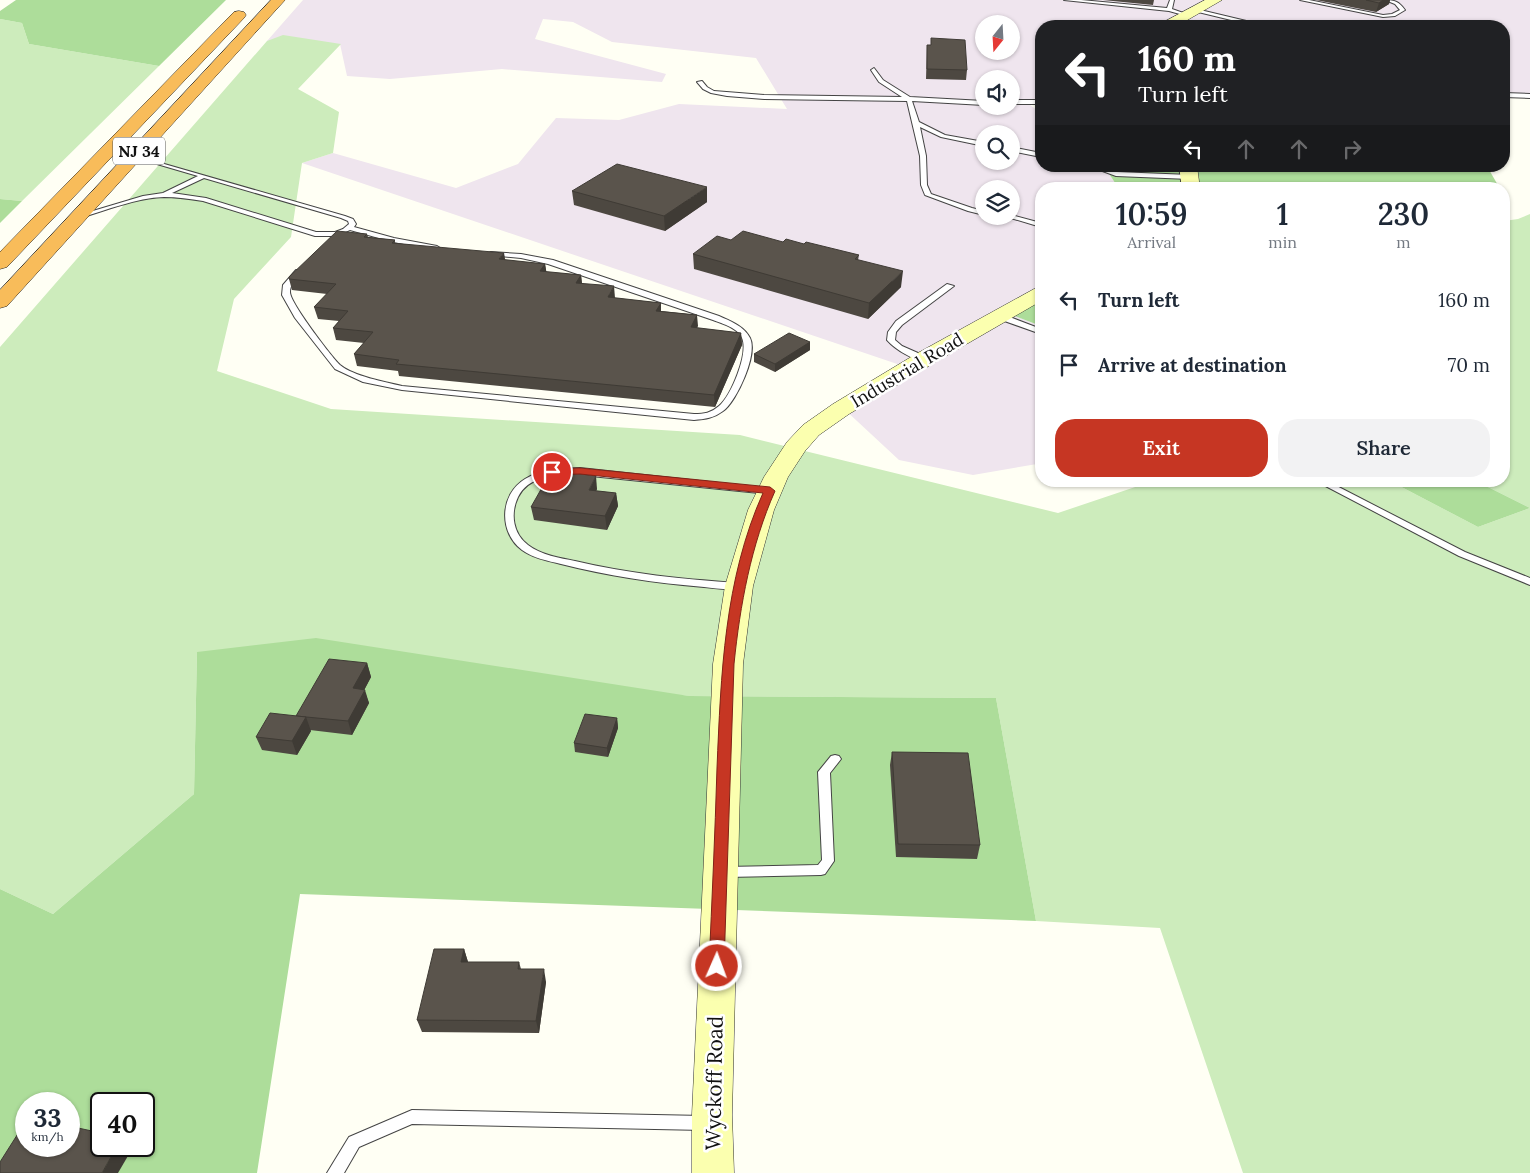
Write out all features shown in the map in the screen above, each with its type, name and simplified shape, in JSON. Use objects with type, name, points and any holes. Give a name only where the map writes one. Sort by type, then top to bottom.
[{"type":"highway","name":"NJ 34","points":[[0,302],[278,0]]},
{"type":"highway","name":"NJ 34","points":[[0,262],[248,6]]},
{"type":"street","points":[[1178,20],[1215,0]]},
{"type":"street","name":"Industrial Road","points":[[785,463],[812,430],[841,409],[924,359],[1035,296]]},
{"type":"street","name":"Wyckoff Road","points":[[713,1173],[720,872],[728,664],[739,586],[761,510],[776,477],[785,463]]},
{"type":"lane","points":[[1066,0],[1169,10],[1229,20]]},
{"type":"lane","points":[[1169,10],[1172,0]]},
{"type":"lane","points":[[1302,0],[1383,16],[1393,16],[1404,10],[1397,4],[1387,0]]},
{"type":"lane","points":[[874,70],[881,81],[909,99],[923,156],[924,185],[928,195],[975,211]]},
{"type":"lane","points":[[700,82],[705,88],[713,92],[764,97],[909,99],[975,103]]},
{"type":"lane","points":[[1510,95],[1530,96]]},
{"type":"lane","points":[[1520,95],[1530,106]]},
{"type":"lane","points":[[1020,102],[1035,102]]},
{"type":"lane","points":[[916,123],[943,136],[975,142]]},
{"type":"lane","points":[[1020,151],[1035,154]]},
{"type":"lane","points":[[135,156],[343,217],[350,220],[353,224],[350,228]]},
{"type":"lane","points":[[1110,172],[1116,174],[1189,177]]},
{"type":"lane","points":[[164,195],[204,176]]},
{"type":"lane","points":[[77,218],[145,197],[164,195],[204,199],[315,234],[334,234],[350,228],[393,240],[442,248]]},
{"type":"lane","points":[[1020,219],[1035,223]]},
{"type":"lane","points":[[327,242],[334,234]]},
{"type":"lane","points":[[307,263],[287,285],[286,295],[298,316],[338,367],[366,380],[402,388],[694,417],[712,415],[725,406],[731,397],[748,350],[749,342],[746,335],[735,327],[716,318],[550,262],[521,256],[483,253]]},
{"type":"lane","points":[[924,359],[899,348],[891,340],[892,332],[899,323],[950,286]]},
{"type":"lane","points":[[999,316],[1035,330]]},
{"type":"lane","points":[[739,586],[640,576],[591,568],[551,558],[525,547],[510,530],[508,511],[516,492],[531,479],[552,472],[580,471],[770,491]]},
{"type":"lane","points":[[1332,487],[1462,554],[1530,582]]},
{"type":"lane","points":[[720,872],[821,870],[828,861],[824,772],[835,758]]},
{"type":"lane","points":[[335,1173],[354,1142],[412,1118],[713,1123]]},
{"type":"shaded area","points":[[303,0],[1530,0],[1530,96],[1510,95],[1510,20],[1035,20],[1035,102],[1026,102],[1035,109],[1035,172],[1108,172],[1114,182],[1035,182],[1035,303],[1013,315],[1035,324],[1035,464],[973,475],[899,460],[843,408],[912,369],[302,163],[333,153],[456,188],[518,164],[556,118],[619,120],[679,104],[787,109],[756,58],[612,42],[573,22],[543,19],[535,39],[666,74],[662,82],[502,69],[390,79],[347,76],[340,44],[267,41]]},
{"type":"green space","points":[[16,0],[226,0],[159,66],[29,44],[22,23],[0,19],[0,11]]},
{"type":"green space","points":[[0,19],[22,23],[29,44],[159,66],[22,201],[0,199]]},
{"type":"green space","points":[[283,35],[341,44],[298,89],[339,112],[333,153],[302,163],[291,237],[234,299],[217,371],[331,409],[740,435],[1058,513],[1135,487],[1401,487],[1478,527],[1530,508],[1530,1173],[1243,1173],[1160,928],[1036,921],[996,698],[689,696],[197,652],[194,794],[53,914],[0,889],[0,347],[267,41]]},
{"type":"green space","points":[[1108,172],[1490,172],[1496,182],[1114,182]]},
{"type":"green space","points":[[0,199],[22,201],[0,223]]},
{"type":"green space","points":[[1530,214],[1530,508],[1488,487],[1510,487],[1510,220]]},
{"type":"green space","points":[[1035,303],[1035,324],[1012,315]]},
{"type":"green space","points":[[1401,487],[1488,487],[1530,508],[1478,527]]},
{"type":"green space","points":[[316,638],[689,696],[996,698],[1036,921],[300,894],[257,1173],[0,1173],[0,889],[53,914],[194,794],[197,652]]},
{"type":"building","points":[[1366,0],[1383,0],[1379,3]]},
{"type":"building","points":[[931,38],[965,40],[967,70],[927,69],[927,45],[931,45]]},
{"type":"building","points":[[617,164],[707,187],[664,216],[572,191]]},
{"type":"building","points":[[337,231],[367,234],[364,237],[395,240],[392,243],[504,253],[499,259],[545,264],[540,271],[581,275],[576,283],[614,286],[608,297],[661,303],[656,311],[697,315],[691,327],[741,333],[714,395],[396,364],[399,360],[354,354],[373,332],[333,328],[348,311],[314,307],[336,284],[289,279]]},
{"type":"building","points":[[743,231],[783,242],[786,239],[804,244],[806,242],[859,255],[855,259],[903,271],[869,303],[693,254],[717,236],[731,240]]},
{"type":"building","points":[[789,333],[810,342],[775,364],[754,354]]},
{"type":"building","points":[[552,470],[596,476],[589,490],[616,493],[605,516],[531,507]]},
{"type":"building","points":[[329,659],[367,663],[353,688],[365,690],[348,721],[296,716]]},
{"type":"building","points":[[270,713],[306,717],[292,741],[256,737]]},
{"type":"building","points":[[585,714],[617,718],[607,748],[574,743]]},
{"type":"building","points":[[892,752],[968,753],[980,845],[898,844]]},
{"type":"building","points":[[434,949],[464,949],[461,962],[519,962],[518,969],[544,969],[536,1021],[417,1020]]},
{"type":"building","points":[[80,1128],[90,1131],[90,1157],[111,1157],[102,1173],[0,1173],[0,1162],[15,1138],[15,1157],[80,1157]]},
{"type":"route","points":[[552,472],[580,471],[770,491],[761,510],[739,586],[732,625],[728,664],[717,966]]}]
